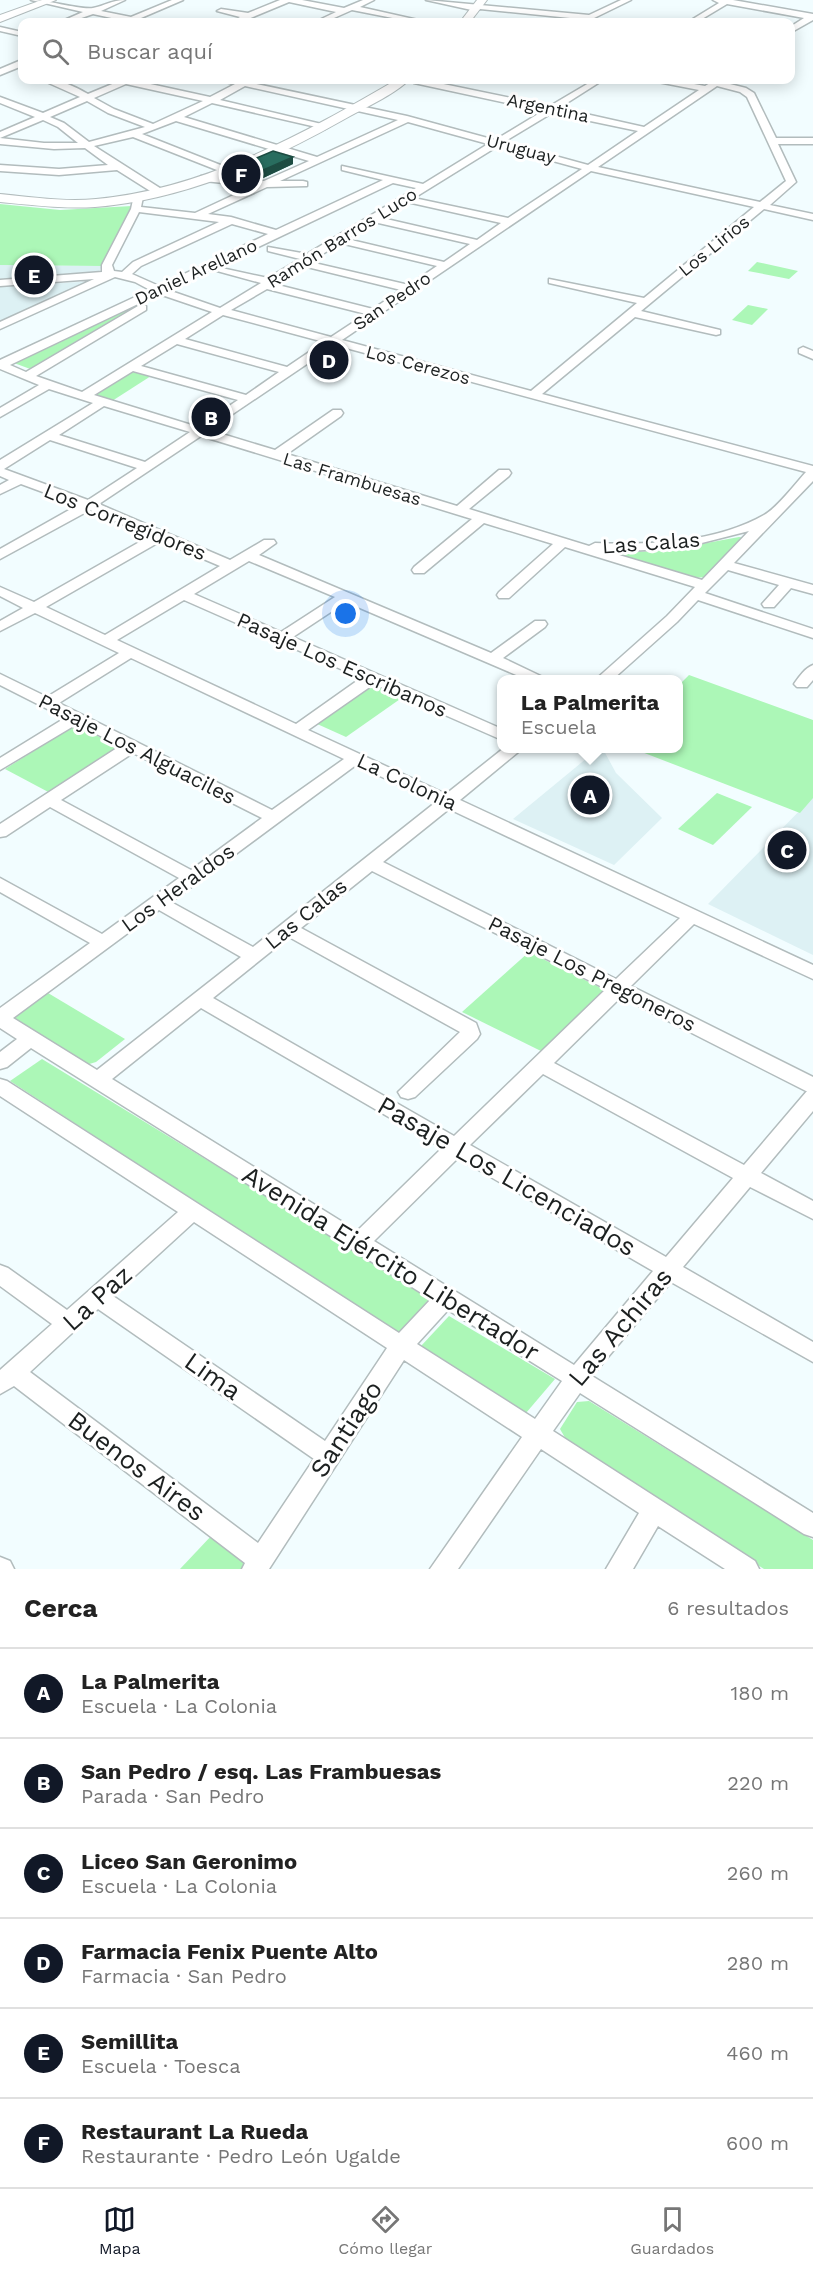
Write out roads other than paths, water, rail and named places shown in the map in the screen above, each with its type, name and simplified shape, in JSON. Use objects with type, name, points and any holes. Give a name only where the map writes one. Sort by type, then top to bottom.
[{"type":"main road","points":[[0,19],[44,1]]},
{"type":"main road","points":[[468,18],[479,5]]},
{"type":"main road","points":[[0,198],[72,204],[137,203],[159,192],[204,178],[279,149],[325,126],[396,84]]},
{"type":"street","points":[[74,18],[122,0]]},
{"type":"street","points":[[135,18],[179,0]]},
{"type":"street","points":[[244,18],[288,0],[396,18]]},
{"type":"street","points":[[329,18],[370,0]]},
{"type":"street","points":[[430,0],[558,12],[588,18],[597,16],[625,0]]},
{"type":"street","points":[[717,0],[812,16]]},
{"type":"street","points":[[44,1],[117,18]]},
{"type":"street","points":[[699,18],[728,1]]},
{"type":"street","points":[[543,3],[558,12]]},
{"type":"street","points":[[221,11],[249,16]]},
{"type":"street","points":[[552,18],[558,12]]},
{"type":"street","points":[[795,28],[812,16]]},
{"type":"street","points":[[800,25],[813,27]]},
{"type":"street","points":[[0,28],[18,33]]},
{"type":"street","points":[[0,58],[18,62]]},
{"type":"street","points":[[3,71],[18,65]]},
{"type":"street","points":[[3,71],[18,73]]},
{"type":"street","points":[[58,84],[71,88],[111,111],[151,126]]},
{"type":"street","points":[[0,135],[117,84]]},
{"type":"street","points":[[143,84],[325,126]]},
{"type":"street","points":[[0,141],[57,146],[87,145],[131,133],[174,117],[242,84]]},
{"type":"street","name":"Uruguay","points":[[248,84],[407,119],[589,168],[813,217]]},
{"type":"street","name":"Argentina","points":[[443,84],[465,87],[646,130]]},
{"type":"street","name":"Ramón Barros Luco","points":[[84,396],[592,84]]},
{"type":"street","name":"San Pedro","points":[[0,555],[89,506],[713,84]]},
{"type":"street","name":"Los Lirios","points":[[532,396],[791,181],[750,94],[740,89],[713,84]]},
{"type":"street","points":[[0,100],[43,116],[67,128],[87,145],[159,192]]},
{"type":"street","points":[[174,117],[316,160]]},
{"type":"street","points":[[196,216],[407,119]]},
{"type":"street","points":[[131,133],[225,170]]},
{"type":"street","points":[[773,141],[813,141]]},
{"type":"street","points":[[0,168],[73,172],[120,167]]},
{"type":"street","points":[[345,168],[424,188]]},
{"type":"street","points":[[204,178],[263,184],[303,184]]},
{"type":"street","name":"Daniel Arellano","points":[[0,365],[163,292],[391,180]]},
{"type":"street","points":[[405,199],[510,222]]},
{"type":"street","points":[[118,275],[106,270],[106,265],[137,203],[196,216],[231,220],[277,234]]},
{"type":"street","points":[[373,219],[478,243]]},
{"type":"street","points":[[0,326],[118,275],[231,220]]},
{"type":"street","points":[[339,240],[445,265]]},
{"type":"street","points":[[272,249],[410,289]]},
{"type":"street","points":[[221,270],[375,313]]},
{"type":"street","points":[[0,283],[118,275]]},
{"type":"street","name":"Los Cerezos","points":[[118,275],[138,279],[163,292],[221,312],[813,472]]},
{"type":"street","points":[[553,281],[647,302]]},
{"type":"street","points":[[27,376],[163,292]]},
{"type":"street","points":[[633,313],[716,332]]},
{"type":"street","points":[[175,340],[289,371]]},
{"type":"street","name":"Las Frambuesas","points":[[0,365],[48,385],[561,544],[701,591]]},
{"type":"street","points":[[130,367],[247,399]]},
{"type":"street","points":[[0,413],[48,385]]},
{"type":"street","points":[[0,466],[103,402]]},
{"type":"street","points":[[276,456],[337,412]]},
{"type":"street","points":[[49,436],[147,467]]},
{"type":"street","name":"Los Corregidores","points":[[0,472],[161,535],[231,566]]},
{"type":"street","name":"Las Calas","points":[[608,675],[650,640],[701,591],[813,472]]},
{"type":"street","points":[[458,512],[504,473]]},
{"type":"street","points":[[0,490],[19,480]]},
{"type":"street","name":"Las Calas","points":[[561,544],[624,548],[677,545],[730,534],[774,516]]},
{"type":"street","points":[[419,570],[480,519]]},
{"type":"street","points":[[0,627],[161,535]]},
{"type":"street","points":[[105,640],[269,543]]},
{"type":"street","points":[[504,595],[561,544]]},
{"type":"street","points":[[248,555],[530,675]]},
{"type":"street","points":[[727,565],[813,590]]},
{"type":"street","points":[[769,604],[788,583]]},
{"type":"street","name":"La Colonia","points":[[0,591],[813,973]]},
{"type":"street","points":[[701,591],[813,634]]},
{"type":"street","name":"Pasaje Los Escribanos","points":[[183,594],[497,733]]},
{"type":"street","points":[[282,638],[346,597]]},
{"type":"street","points":[[492,659],[540,624]]},
{"type":"street","points":[[47,703],[130,652]]},
{"type":"street","points":[[802,684],[813,670]]},
{"type":"street","points":[[297,730],[372,678]]},
{"type":"street","name":"Pasaje Los Alguaciles","points":[[0,679],[274,818]]},
{"type":"street","points":[[0,765],[76,718]]},
{"type":"street","points":[[0,832],[132,746]]},
{"type":"street","name":"Las Calas","points":[[98,1080],[509,753]]},
{"type":"street","name":"Los Heraldos","points":[[0,1019],[356,758]]},
{"type":"street","points":[[49,800],[192,878]]},
{"type":"street","name":"Pasaje Los Pregoneros","points":[[371,863],[813,1086]]},
{"type":"street","points":[[0,884],[103,943]]},
{"type":"street","points":[[158,902],[254,956]]},
{"type":"street","points":[[359,1242],[692,916]]},
{"type":"street","points":[[288,929],[469,1028],[470,1034],[408,1092]]},
{"type":"street","name":"Pasaje Los Licenciados","points":[[200,999],[813,1353]]},
{"type":"street","name":"Avenida Ejército Libertador","points":[[0,1019],[813,1526]]},
{"type":"street","points":[[0,1062],[31,1038]]},
{"type":"street","points":[[540,1064],[813,1211]]},
{"type":"street","points":[[0,1086],[746,1569]]},
{"type":"street","name":"Las Achiras","points":[[443,1569],[536,1433],[577,1378],[813,1097]]},
{"type":"street","name":"La Paz","points":[[6,1378],[193,1211]]},
{"type":"street","points":[[0,1274],[68,1323]]},
{"type":"street","name":"Lima","points":[[98,1296],[328,1456]]},
{"type":"street","name":"Santiago","points":[[258,1564],[401,1346],[446,1297]]},
{"type":"street","name":"Buenos Aires","points":[[6,1378],[258,1564]]},
{"type":"street","points":[[619,1569],[654,1510]]},
{"type":"place","name":"Restaurant La Rueda","points":[[241,174]]},
{"type":"place","name":"Semillita","points":[[34,275]]},
{"type":"place","name":"Farmacia Fenix Puente Alto","points":[[329,360]]},
{"type":"place","name":"San Pedro / esq. Las Frambuesas","points":[[211,417]]},
{"type":"place","name":"La Palmerita","points":[[590,795]]},
{"type":"place","name":"Liceo San Geronimo","points":[[787,850]]}]
